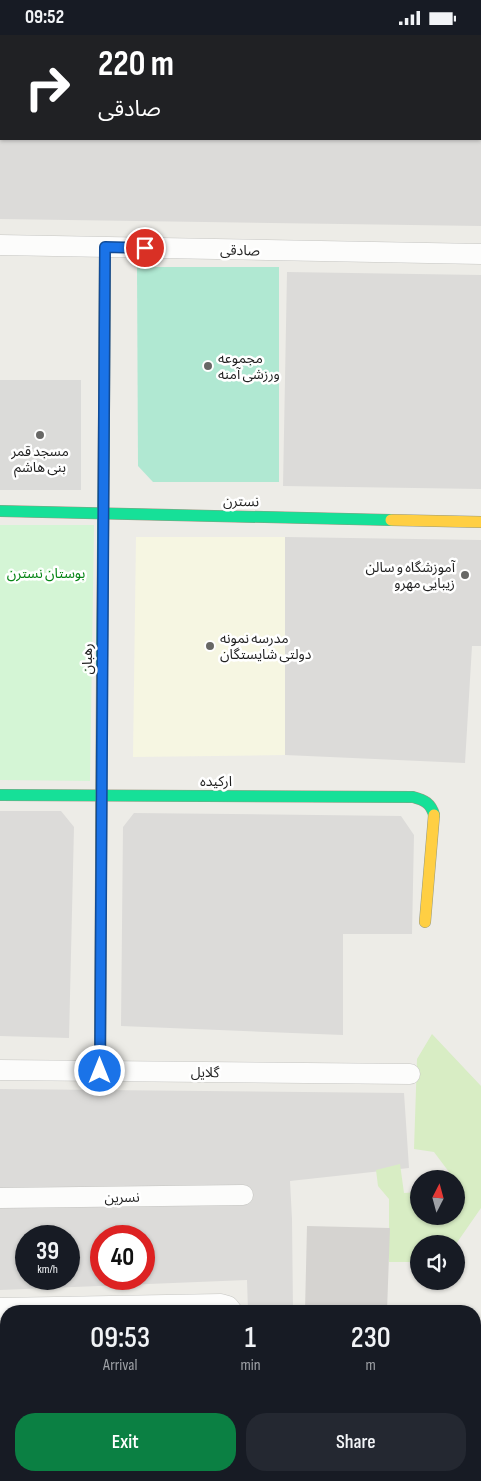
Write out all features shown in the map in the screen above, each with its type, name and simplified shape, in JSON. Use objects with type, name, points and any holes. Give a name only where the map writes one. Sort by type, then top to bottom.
[{"type":"street","name":"صادقی","points":[[0,245],[481,254]]},
{"type":"street","name":"رهبان","points":[[100,1071],[105,247]]},
{"type":"street","name":"نسترن","points":[[0,511],[481,522]]},
{"type":"street","name":"ارکیده","points":[[0,795],[413,797],[423,799],[434,810],[424,922]]},
{"type":"street","name":"گلایل","points":[[0,1070],[410,1074]]},
{"type":"street","name":"نسرین","points":[[0,1198],[243,1195]]},
{"type":"street","points":[[166,1305],[224,1305]]},
{"type":"shaded area","points":[[0,140],[481,140],[481,226],[0,219]]},
{"type":"shaded area","points":[[287,272],[481,275],[481,489],[283,486]]},
{"type":"shaded area","name":"مسجد قمر بنی هاشم","points":[[0,380],[81,380],[81,490],[0,490]]},
{"type":"shaded area","name":"مدرسه نمونه دولتی شایستگان","points":[[136,537],[285,537],[285,755],[133,757]]},
{"type":"shaded area","points":[[285,537],[481,540],[481,646],[472,646],[465,763],[285,755]]},
{"type":"shaded area","points":[[0,811],[61,811],[74,827],[69,1038],[0,1036]]},
{"type":"shaded area","points":[[134,813],[401,816],[414,835],[412,934],[343,934],[343,1035],[121,1026],[123,827]]},
{"type":"shaded area","points":[[0,1089],[404,1093],[409,1168],[290,1181],[293,1305],[248,1305],[247,1280],[155,1284],[155,1225],[90,1225],[90,1286],[80,1287],[80,1225],[15,1225],[15,1289],[0,1290]]},
{"type":"green space","name":"مجموعه ورزشی آمنه","points":[[137,267],[279,267],[279,482],[153,482],[138,466]]},
{"type":"green space","name":"بوستان نسترن","points":[[0,525],[94,525],[90,781],[0,780]]},
{"type":"green space","points":[[432,1034],[481,1086],[481,1208],[462,1235],[410,1235],[410,1262],[389,1262],[389,1199],[378,1186],[376,1170],[400,1164],[404,1193],[410,1193],[410,1225],[465,1225],[465,1170],[448,1170],[434,1152],[414,1149],[417,1059]]},
{"type":"building","points":[[307,1226],[390,1228],[387,1305],[305,1305]]},
{"type":"traffic: fast","points":[[102,668],[104,416]]},
{"type":"traffic: fast","points":[[0,511],[391,520]]},
{"type":"traffic: fast","points":[[0,795],[413,797],[426,803],[434,815]]},
{"type":"traffic: slow","points":[[104,416],[105,247]]},
{"type":"traffic: slow","points":[[391,520],[481,522]]},
{"type":"traffic: slow","points":[[100,1071],[102,668]]},
{"type":"traffic: slow","points":[[425,922],[434,815]]},
{"type":"place","name":"مجموعه ورزشی آمنه","points":[[208,366]]},
{"type":"place","name":"مسجد قمر بنی هاشم","points":[[40,435]]},
{"type":"place","name":"آموزشگاه و سالن زیبایی مهرو","points":[[465,575]]},
{"type":"place","name":"مدرسه نمونه دولتی شایستگان","points":[[210,646]]},
{"type":"route","points":[[100,1071],[105,247],[145,248]]}]
